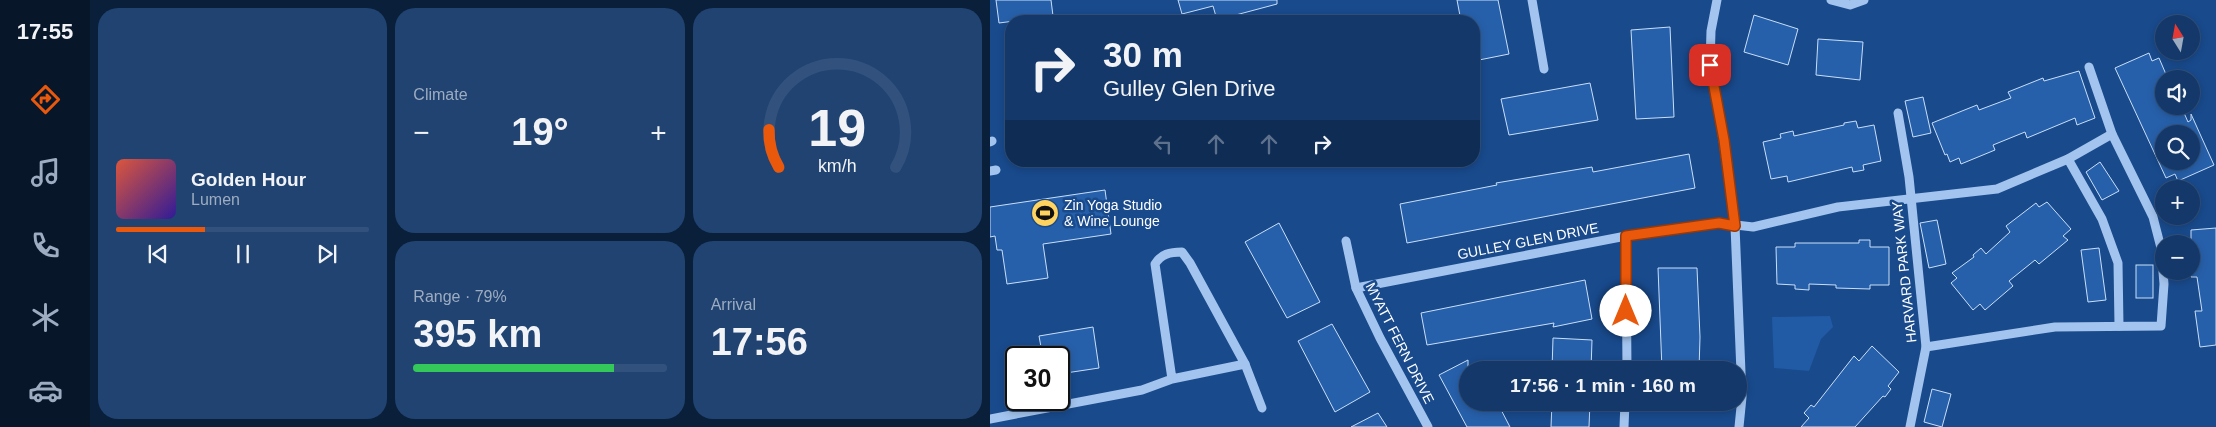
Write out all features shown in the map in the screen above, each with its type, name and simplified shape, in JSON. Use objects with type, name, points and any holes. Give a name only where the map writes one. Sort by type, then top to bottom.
[{"type":"street","points":[[1532,0],[1544,69]]},
{"type":"street","points":[[1717,0],[1711,31],[1710,65],[1724,140],[1735,226],[1742,397],[1739,427]]},
{"type":"street","points":[[1831,0],[1850,5],[1864,0]]},
{"type":"street","points":[[1926,347],[2055,327],[2160,326],[2164,284],[2161,248],[2153,217],[2112,134],[2089,67]]},
{"type":"street","name":"HARVARD PARK WAY","points":[[1898,114],[1909,177],[1926,347],[1910,427]]},
{"type":"street","name":"GULLEY GLEN DRIVE","points":[[1356,288],[1626,236],[1719,223],[1754,227],[1838,207],[1997,189],[2068,159],[2112,134]]},
{"type":"street","points":[[2068,159],[2102,220],[2118,263],[2119,326]]},
{"type":"street","points":[[1626,236],[1627,361]]},
{"type":"street","name":"MYATT FERN DRIVE","points":[[1346,241],[1356,288],[1428,427]]},
{"type":"street","points":[[1172,379],[1155,264],[1159,257],[1172,252],[1182,252],[1190,263],[1245,364],[1262,408]]},
{"type":"street","points":[[990,419],[1142,390],[1172,379],[1245,364]]},
{"type":"street","points":[[1624,427],[1625,411]]},
{"type":"shaded area","points":[[1830,316],[1833,327],[1821,339],[1809,371],[1774,368],[1772,317]]},
{"type":"building","points":[[996,0],[1051,0],[1053,15],[1005,15],[1005,22],[999,23]]},
{"type":"building","points":[[1178,0],[1277,0],[1277,4],[1236,15],[1216,15],[1213,6],[1182,14]]},
{"type":"building","points":[[1457,0],[1498,0],[1509,54],[1480,60],[1480,15],[1460,15]]},
{"type":"building","points":[[1754,15],[1798,29],[1788,65],[1744,52]]},
{"type":"building","points":[[1670,27],[1674,117],[1636,119],[1631,30]]},
{"type":"building","points":[[1818,39],[1863,42],[1860,80],[1816,75]]},
{"type":"building","points":[[2149,53],[2152,61],[2160,60],[2164,70],[2155,70],[2155,115],[2185,115],[2188,122],[2191,120],[2191,115],[2196,125],[2155,125],[2155,154],[2115,68]]},
{"type":"building","points":[[2079,71],[2095,118],[2077,125],[2075,118],[2027,138],[2025,132],[1993,145],[1995,150],[1961,164],[1959,158],[1950,162],[1947,154],[1945,155],[1932,123],[1977,105],[1979,110],[2011,98],[2008,92],[2043,78],[2044,81]]},
{"type":"building","points":[[1590,83],[1598,120],[1509,135],[1501,99]]},
{"type":"building","points":[[1923,97],[1931,133],[1913,137],[1905,101]]},
{"type":"building","points":[[1856,121],[1858,128],[1874,125],[1881,161],[1863,165],[1864,170],[1853,172],[1852,167],[1788,182],[1787,176],[1771,179],[1763,142],[1781,138],[1780,134],[1793,131],[1794,136]]},
{"type":"building","points":[[2200,134],[2214,165],[2180,180],[2178,180],[2175,174],[2166,178],[2162,170],[2200,170]]},
{"type":"building","points":[[1689,154],[1695,188],[1407,243],[1400,204],[1497,185],[1496,183],[1592,167],[1593,172]]},
{"type":"building","points":[[2100,162],[2119,191],[2102,200],[2086,172]]},
{"type":"building","points":[[1105,190],[1111,234],[1043,244],[1048,278],[1007,284],[1002,250],[997,250],[995,236],[990,237],[990,207]]},
{"type":"building","points":[[2047,202],[2071,229],[2063,236],[2068,240],[2039,264],[2035,260],[2009,281],[2013,286],[1985,310],[1980,304],[1973,310],[1951,283],[1957,278],[1952,273],[1974,257],[1973,255],[1981,248],[1986,254],[2010,232],[2006,226],[2036,203],[2039,207]]},
{"type":"building","points":[[1937,220],[1946,264],[1929,268],[1920,223]]},
{"type":"building","points":[[1279,223],[1320,302],[1287,318],[1245,242]]},
{"type":"building","points":[[2216,228],[2216,345],[2200,347],[2195,311],[2202,311],[2197,280],[2200,280],[2200,235],[2191,235],[2191,230]]},
{"type":"building","points":[[1859,240],[1870,240],[1870,247],[1889,247],[1889,285],[1870,285],[1870,289],[1836,288],[1836,285],[1809,284],[1809,290],[1795,289],[1795,285],[1777,284],[1776,247],[1795,247],[1795,243],[1859,243]]},
{"type":"building","points":[[2099,248],[2106,300],[2088,302],[2081,250]]},
{"type":"building","points":[[2136,265],[2153,265],[2153,298],[2136,298]]},
{"type":"building","points":[[1658,268],[1697,268],[1699,361],[1662,361]]},
{"type":"building","points":[[1585,280],[1592,319],[1553,327],[1554,323],[1427,345],[1421,313]]},
{"type":"building","points":[[1332,324],[1370,392],[1335,412],[1298,341]]},
{"type":"building","points":[[1093,327],[1099,368],[1070,372],[1070,346],[1041,346],[1039,336]]},
{"type":"building","points":[[1553,338],[1592,340],[1591,361],[1552,361]]},
{"type":"building","points":[[1872,346],[1899,372],[1888,386],[1891,389],[1885,397],[1883,396],[1855,427],[1801,427],[1809,418],[1804,413],[1811,405],[1814,407],[1854,356],[1859,361]]},
{"type":"building","points":[[1459,365],[1459,411],[1502,411],[1510,427],[1467,427],[1439,375]]},
{"type":"building","points":[[1932,389],[1951,394],[1942,427],[1924,422]]},
{"type":"building","points":[[1552,411],[1590,411],[1589,427],[1551,427]]},
{"type":"building","points":[[1378,413],[1387,427],[1351,427]]},
{"type":"place","name":"Zin Yoga Studio & Wine Lounge","points":[[1045,213]]},
{"type":"route","points":[[1626,311],[1626,236],[1719,223],[1735,226],[1724,140],[1710,65]]}]
